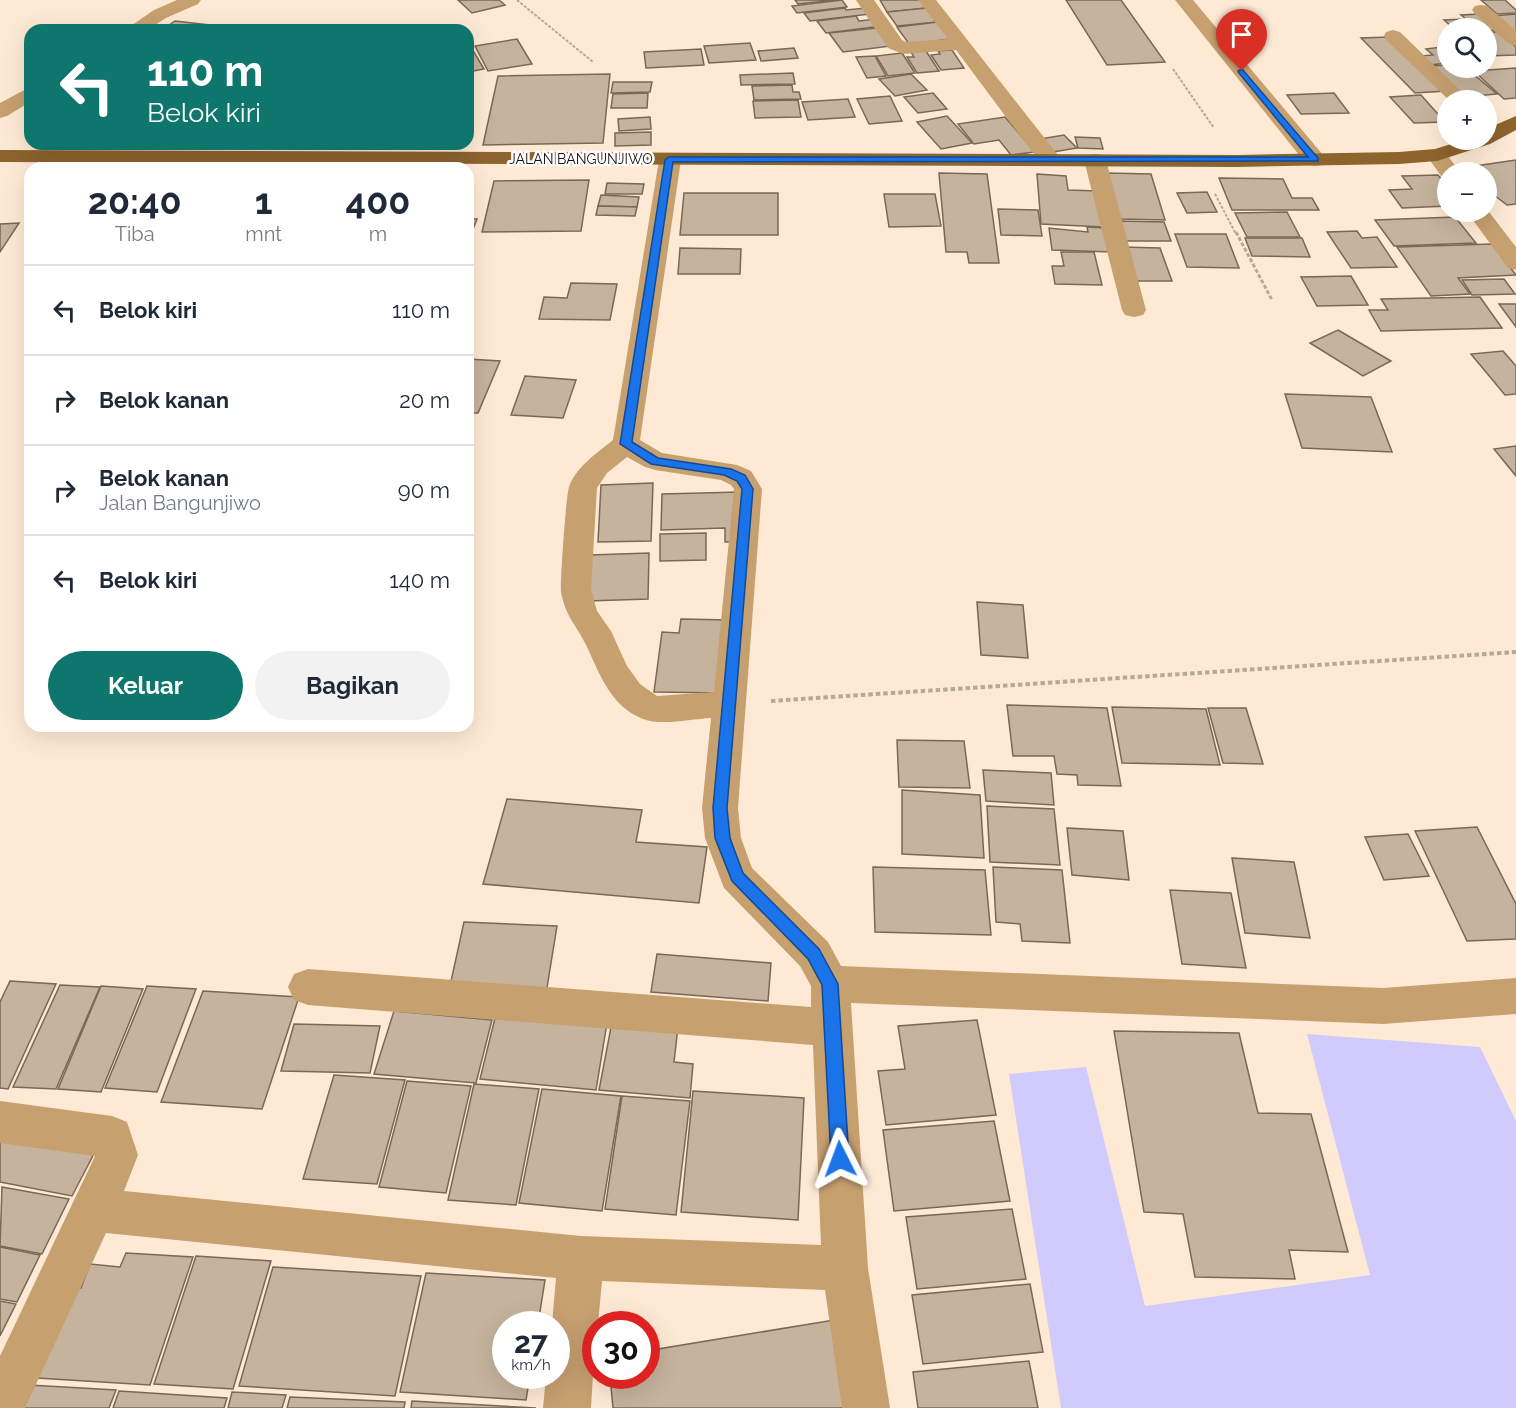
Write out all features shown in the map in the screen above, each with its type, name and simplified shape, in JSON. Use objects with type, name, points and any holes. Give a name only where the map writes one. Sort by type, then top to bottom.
[{"type":"main road","name":"JALAN BANGUNJIWO","points":[[1497,130],[1516,122]]},
{"type":"main road","name":"JALAN BANGUNJIWO","points":[[429,162],[1236,161],[1399,158],[1437,155],[1449,150]]},
{"type":"main road","name":"JALAN BANGUNJIWO","points":[[0,156],[265,162]]},
{"type":"street","points":[[144,24],[192,0]]},
{"type":"street","points":[[865,0],[895,44],[903,48],[959,44]]},
{"type":"street","points":[[927,0],[1050,160]]},
{"type":"street","points":[[1184,0],[1314,160]]},
{"type":"street","points":[[1481,10],[1516,40]]},
{"type":"street","points":[[1393,36],[1450,90]]},
{"type":"street","points":[[0,112],[24,97]]},
{"type":"street","points":[[1437,155],[1442,162]]},
{"type":"street","points":[[669,160],[626,444],[597,467],[583,488],[576,589],[582,614],[600,639],[613,671],[628,693],[652,709],[730,704]]},
{"type":"street","points":[[1095,160],[1134,310]]},
{"type":"street","points":[[1485,222],[1516,263]]},
{"type":"street","points":[[626,444],[655,461],[727,472],[741,478],[747,489],[720,808],[723,838],[737,877],[814,954],[830,984],[845,1268],[866,1408]]},
{"type":"street","points":[[830,984],[1383,1006],[1516,996]]},
{"type":"street","points":[[308,987],[834,1028]]},
{"type":"street","points":[[0,1122],[112,1137],[117,1155],[94,1210],[0,1408]]},
{"type":"street","points":[[94,1210],[581,1258],[845,1268]]},
{"type":"street","points":[[567,1408],[581,1258]]},
{"type":"path","points":[[517,0],[594,62]]},
{"type":"path","points":[[1173,69],[1236,161]]},
{"type":"path","points":[[1198,161],[1272,300]]},
{"type":"path","points":[[730,704],[1516,652]]},
{"type":"shaded area","points":[[1307,1034],[1480,1047],[1516,1121],[1516,1408],[1061,1408],[1009,1074],[1086,1067],[1145,1306],[1370,1275]]},
{"type":"building","points":[[458,0],[499,0],[505,5],[472,13]]},
{"type":"building","points":[[795,0],[836,0],[798,4]]},
{"type":"building","points":[[842,0],[847,7],[797,13],[792,6]]},
{"type":"building","points":[[880,0],[920,0],[926,8],[887,12]]},
{"type":"building","points":[[1066,0],[1121,0],[1165,62],[1107,65]]},
{"type":"building","points":[[1481,0],[1505,0],[1516,10],[1516,13],[1497,14]]},
{"type":"building","points":[[845,8],[846,10],[866,8],[871,14],[810,21],[804,13]]},
{"type":"building","points":[[927,8],[937,22],[897,26],[887,12]]},
{"type":"building","points":[[1480,14],[1484,18],[1465,18],[1461,15]]},
{"type":"building","points":[[1516,14],[1516,34],[1497,18],[1493,16]]},
{"type":"building","points":[[856,16],[859,21],[876,19],[882,26],[826,33],[817,21]]},
{"type":"building","points":[[175,21],[201,24],[171,24]]},
{"type":"building","points":[[938,22],[951,39],[909,44],[897,27]]},
{"type":"building","points":[[877,28],[891,46],[843,52],[829,33]]},
{"type":"building","points":[[1497,32],[1516,47],[1516,55],[1497,56]]},
{"type":"building","points":[[1390,37],[1444,90],[1415,93],[1361,38]]},
{"type":"building","points":[[517,39],[532,64],[488,71],[475,46]]},
{"type":"building","points":[[750,43],[756,60],[709,63],[704,46]]},
{"type":"building","points":[[794,48],[798,58],[761,61],[758,51]]},
{"type":"building","points":[[1437,48],[1437,64],[1430,65],[1420,56],[1433,55],[1426,49]]},
{"type":"building","points":[[701,49],[704,65],[646,68],[644,52]]},
{"type":"building","points":[[952,50],[964,68],[941,70],[931,55],[940,54],[938,51]]},
{"type":"building","points":[[926,51],[939,71],[917,73],[907,57],[914,57],[911,52]]},
{"type":"building","points":[[474,52],[484,69],[474,71]]},
{"type":"building","points":[[902,53],[915,73],[888,76],[876,56]]},
{"type":"building","points":[[875,56],[886,76],[867,78],[856,57]]},
{"type":"building","points":[[1430,66],[1437,66],[1437,72]]},
{"type":"building","points":[[1516,68],[1516,98],[1504,99],[1497,90],[1482,78],[1497,78],[1497,69]]},
{"type":"building","points":[[793,73],[795,84],[741,85],[740,75]]},
{"type":"building","points":[[610,74],[603,143],[483,145],[498,76]]},
{"type":"building","points":[[911,74],[927,90],[895,96],[879,79]]},
{"type":"building","points":[[1444,78],[1478,78],[1492,90],[1457,90]]},
{"type":"building","points":[[613,82],[652,82],[650,92],[611,93]]},
{"type":"building","points":[[792,85],[793,92],[799,92],[801,99],[754,100],[752,86]]},
{"type":"building","points":[[648,93],[647,108],[611,108],[613,94]]},
{"type":"building","points":[[933,93],[947,109],[918,113],[904,97]]},
{"type":"building","points":[[1334,93],[1349,113],[1301,114],[1287,95]]},
{"type":"building","points":[[1421,95],[1437,113],[1437,122],[1414,123],[1390,97]]},
{"type":"building","points":[[890,96],[902,121],[869,124],[857,99]]},
{"type":"building","points":[[848,99],[855,117],[808,120],[802,102]]},
{"type":"building","points":[[798,100],[801,117],[755,118],[753,101]]},
{"type":"building","points":[[947,116],[972,143],[941,149],[917,122]]},
{"type":"building","points":[[650,117],[651,129],[619,131],[618,119]]},
{"type":"building","points":[[1005,117],[1035,152],[1011,155],[999,140],[974,144],[958,124]]},
{"type":"building","points":[[651,132],[651,145],[615,146],[615,133]]},
{"type":"building","points":[[1064,135],[1077,148],[1053,152],[1040,139]]},
{"type":"building","points":[[1075,137],[1100,138],[1103,149],[1078,148]]},
{"type":"building","points":[[1516,160],[1516,204],[1507,205],[1497,197],[1497,163]]},
{"type":"building","points":[[939,173],[987,174],[999,263],[969,263],[967,252],[946,252]]},
{"type":"building","points":[[1107,173],[1151,174],[1165,220],[1119,219]]},
{"type":"building","points":[[1037,174],[1066,176],[1068,190],[1098,191],[1104,227],[1041,224]]},
{"type":"building","points":[[1437,175],[1437,206],[1402,208],[1389,190],[1412,189],[1402,176]]},
{"type":"building","points":[[1219,178],[1283,179],[1292,198],[1312,198],[1319,210],[1232,210]]},
{"type":"building","points":[[589,180],[581,231],[482,232],[494,181]]},
{"type":"building","points":[[607,183],[644,184],[642,194],[605,194]]},
{"type":"building","points":[[1207,192],[1217,212],[1187,213],[1177,193]]},
{"type":"building","points":[[684,193],[778,193],[778,235],[680,235]]},
{"type":"building","points":[[884,194],[935,194],[941,226],[889,227]]},
{"type":"building","points":[[601,195],[639,197],[637,207],[598,206]]},
{"type":"building","points":[[598,206],[637,207],[635,216],[596,215]]},
{"type":"building","points":[[998,209],[1038,210],[1042,236],[1001,235]]},
{"type":"building","points":[[1287,212],[1300,237],[1247,237],[1235,213]]},
{"type":"building","points":[[1437,218],[1437,222],[1459,222],[1476,243],[1394,246],[1375,220]]},
{"type":"building","points":[[1118,221],[1164,222],[1171,241],[1125,241]]},
{"type":"building","points":[[19,223],[0,252],[0,224]]},
{"type":"building","points":[[1087,227],[1106,228],[1112,252],[1052,250],[1049,228],[1088,232]]},
{"type":"building","points":[[1357,231],[1362,238],[1377,237],[1397,267],[1351,268],[1327,232]]},
{"type":"building","points":[[1175,234],[1226,234],[1239,268],[1187,267]]},
{"type":"building","points":[[1245,238],[1302,238],[1310,257],[1252,256]]},
{"type":"building","points":[[1492,244],[1516,275],[1458,278],[1470,294],[1431,296],[1397,247]]},
{"type":"building","points":[[1122,247],[1160,248],[1172,281],[1132,281]]},
{"type":"building","points":[[680,248],[741,249],[740,274],[678,274]]},
{"type":"building","points":[[1061,252],[1094,252],[1102,285],[1055,284],[1052,266],[1064,266]]},
{"type":"building","points":[[1351,276],[1368,305],[1317,306],[1301,277]]},
{"type":"building","points":[[1504,279],[1515,294],[1472,295],[1462,280]]},
{"type":"building","points":[[571,283],[617,284],[610,320],[539,319],[544,297],[567,298]]},
{"type":"building","points":[[1480,297],[1502,328],[1381,331],[1369,310],[1388,310],[1381,299]]},
{"type":"building","points":[[1499,304],[1516,304],[1516,327]]},
{"type":"building","points":[[1338,330],[1391,361],[1363,376],[1310,343]]},
{"type":"building","points":[[1503,351],[1516,366],[1516,394],[1505,395],[1471,354]]},
{"type":"building","points":[[474,359],[500,361],[478,413],[474,413]]},
{"type":"building","points":[[525,376],[576,380],[563,418],[511,415]]},
{"type":"building","points":[[1285,394],[1371,397],[1392,452],[1302,448]]},
{"type":"building","points":[[1516,446],[1516,476],[1494,449]]},
{"type":"building","points":[[653,483],[651,541],[598,542],[601,485]]},
{"type":"building","points":[[740,492],[742,542],[725,542],[725,528],[661,530],[662,494]]},
{"type":"building","points":[[706,533],[706,560],[660,561],[660,534]]},
{"type":"building","points":[[649,553],[648,599],[588,601],[590,555]]},
{"type":"building","points":[[977,602],[1023,605],[1028,658],[981,655]]},
{"type":"building","points":[[681,619],[729,620],[724,693],[654,692],[662,632],[679,633]]},
{"type":"building","points":[[1007,705],[1107,708],[1121,786],[1078,785],[1077,775],[1057,774],[1054,756],[1013,756]]},
{"type":"building","points":[[1112,707],[1206,709],[1220,765],[1122,763]]},
{"type":"building","points":[[1208,708],[1246,708],[1263,764],[1223,763]]},
{"type":"building","points":[[897,740],[964,741],[970,788],[899,787]]},
{"type":"building","points":[[983,770],[1051,773],[1054,805],[986,801]]},
{"type":"building","points":[[902,790],[980,795],[984,858],[902,854]]},
{"type":"building","points":[[507,799],[642,810],[636,842],[707,847],[699,903],[483,884]]},
{"type":"building","points":[[987,806],[1054,809],[1060,865],[990,862]]},
{"type":"building","points":[[1477,827],[1516,904],[1516,939],[1467,941],[1415,831]]},
{"type":"building","points":[[1067,828],[1123,831],[1129,880],[1072,875]]},
{"type":"building","points":[[1408,834],[1429,876],[1384,880],[1365,837]]},
{"type":"building","points":[[1232,858],[1294,862],[1310,938],[1245,933]]},
{"type":"building","points":[[873,867],[985,870],[991,935],[875,932]]},
{"type":"building","points":[[993,867],[1062,870],[1070,943],[1022,941],[1020,924],[996,922]]},
{"type":"building","points":[[1170,890],[1231,893],[1246,968],[1182,964]]},
{"type":"building","points":[[464,922],[557,926],[545,1000],[448,995]]},
{"type":"building","points":[[657,954],[771,963],[768,1001],[651,992]]},
{"type":"building","points":[[10,981],[56,984],[8,1089],[0,1088],[0,1002]]},
{"type":"building","points":[[60,985],[100,987],[56,1089],[13,1087]]},
{"type":"building","points":[[101,986],[143,989],[101,1092],[58,1089]]},
{"type":"building","points":[[147,986],[196,989],[157,1092],[105,1088]]},
{"type":"building","points":[[203,991],[299,997],[262,1109],[161,1102]]},
{"type":"building","points":[[394,1011],[492,1020],[476,1083],[374,1074]]},
{"type":"building","points":[[496,1014],[607,1023],[596,1090],[480,1079]]},
{"type":"building","points":[[977,1020],[996,1115],[886,1125],[878,1071],[905,1069],[898,1026]]},
{"type":"building","points":[[612,1022],[678,1027],[674,1062],[693,1064],[690,1098],[599,1090]]},
{"type":"building","points":[[294,1024],[380,1026],[370,1073],[281,1071]]},
{"type":"building","points":[[1114,1031],[1239,1033],[1258,1113],[1311,1114],[1348,1252],[1289,1250],[1295,1279],[1195,1277],[1183,1214],[1144,1212]]},
{"type":"building","points":[[334,1075],[405,1080],[377,1184],[303,1179]]},
{"type":"building","points":[[407,1081],[471,1086],[446,1193],[379,1187]]},
{"type":"building","points":[[474,1084],[539,1089],[516,1205],[448,1200]]},
{"type":"building","points":[[542,1089],[621,1096],[602,1211],[519,1203]]},
{"type":"building","points":[[693,1091],[804,1098],[798,1220],[681,1212]]},
{"type":"building","points":[[622,1096],[690,1101],[676,1215],[605,1209]]},
{"type":"building","points":[[994,1121],[1010,1201],[894,1211],[883,1130]]},
{"type":"building","points":[[0,1128],[98,1146],[72,1196],[0,1182]]},
{"type":"building","points":[[2,1187],[69,1199],[42,1254],[0,1246]]},
{"type":"building","points":[[1012,1209],[1026,1279],[917,1289],[906,1217]]},
{"type":"building","points":[[0,1247],[40,1255],[17,1302],[0,1299]]},
{"type":"building","points":[[126,1253],[193,1257],[150,1385],[37,1378],[71,1288],[81,1288],[90,1264],[120,1267]]},
{"type":"building","points":[[196,1256],[271,1261],[233,1389],[154,1384]]},
{"type":"building","points":[[273,1267],[421,1276],[395,1396],[239,1386]]},
{"type":"building","points":[[426,1273],[545,1280],[540,1311],[492,1311],[492,1389],[528,1389],[526,1400],[400,1392]]},
{"type":"building","points":[[1030,1284],[1043,1352],[923,1364],[912,1295]]},
{"type":"building","points":[[0,1301],[16,1304],[0,1336]]},
{"type":"building","points":[[834,1320],[851,1408],[613,1408],[611,1389],[660,1389],[660,1349]]},
{"type":"building","points":[[1029,1361],[1038,1408],[918,1408],[913,1372]]},
{"type":"building","points":[[29,1385],[116,1390],[109,1408],[20,1408]]},
{"type":"building","points":[[119,1391],[227,1398],[224,1408],[113,1408]]},
{"type":"building","points":[[232,1392],[286,1395],[282,1408],[228,1408]]},
{"type":"building","points":[[290,1397],[405,1402],[404,1408],[287,1408]]},
{"type":"building","points":[[412,1401],[536,1408],[411,1408]]},
{"type":"route","points":[[840,1159],[830,984],[814,954],[737,877],[723,838],[720,808],[747,489],[741,478],[727,472],[655,461],[626,444],[669,160],[1314,160],[1242,71]]}]
